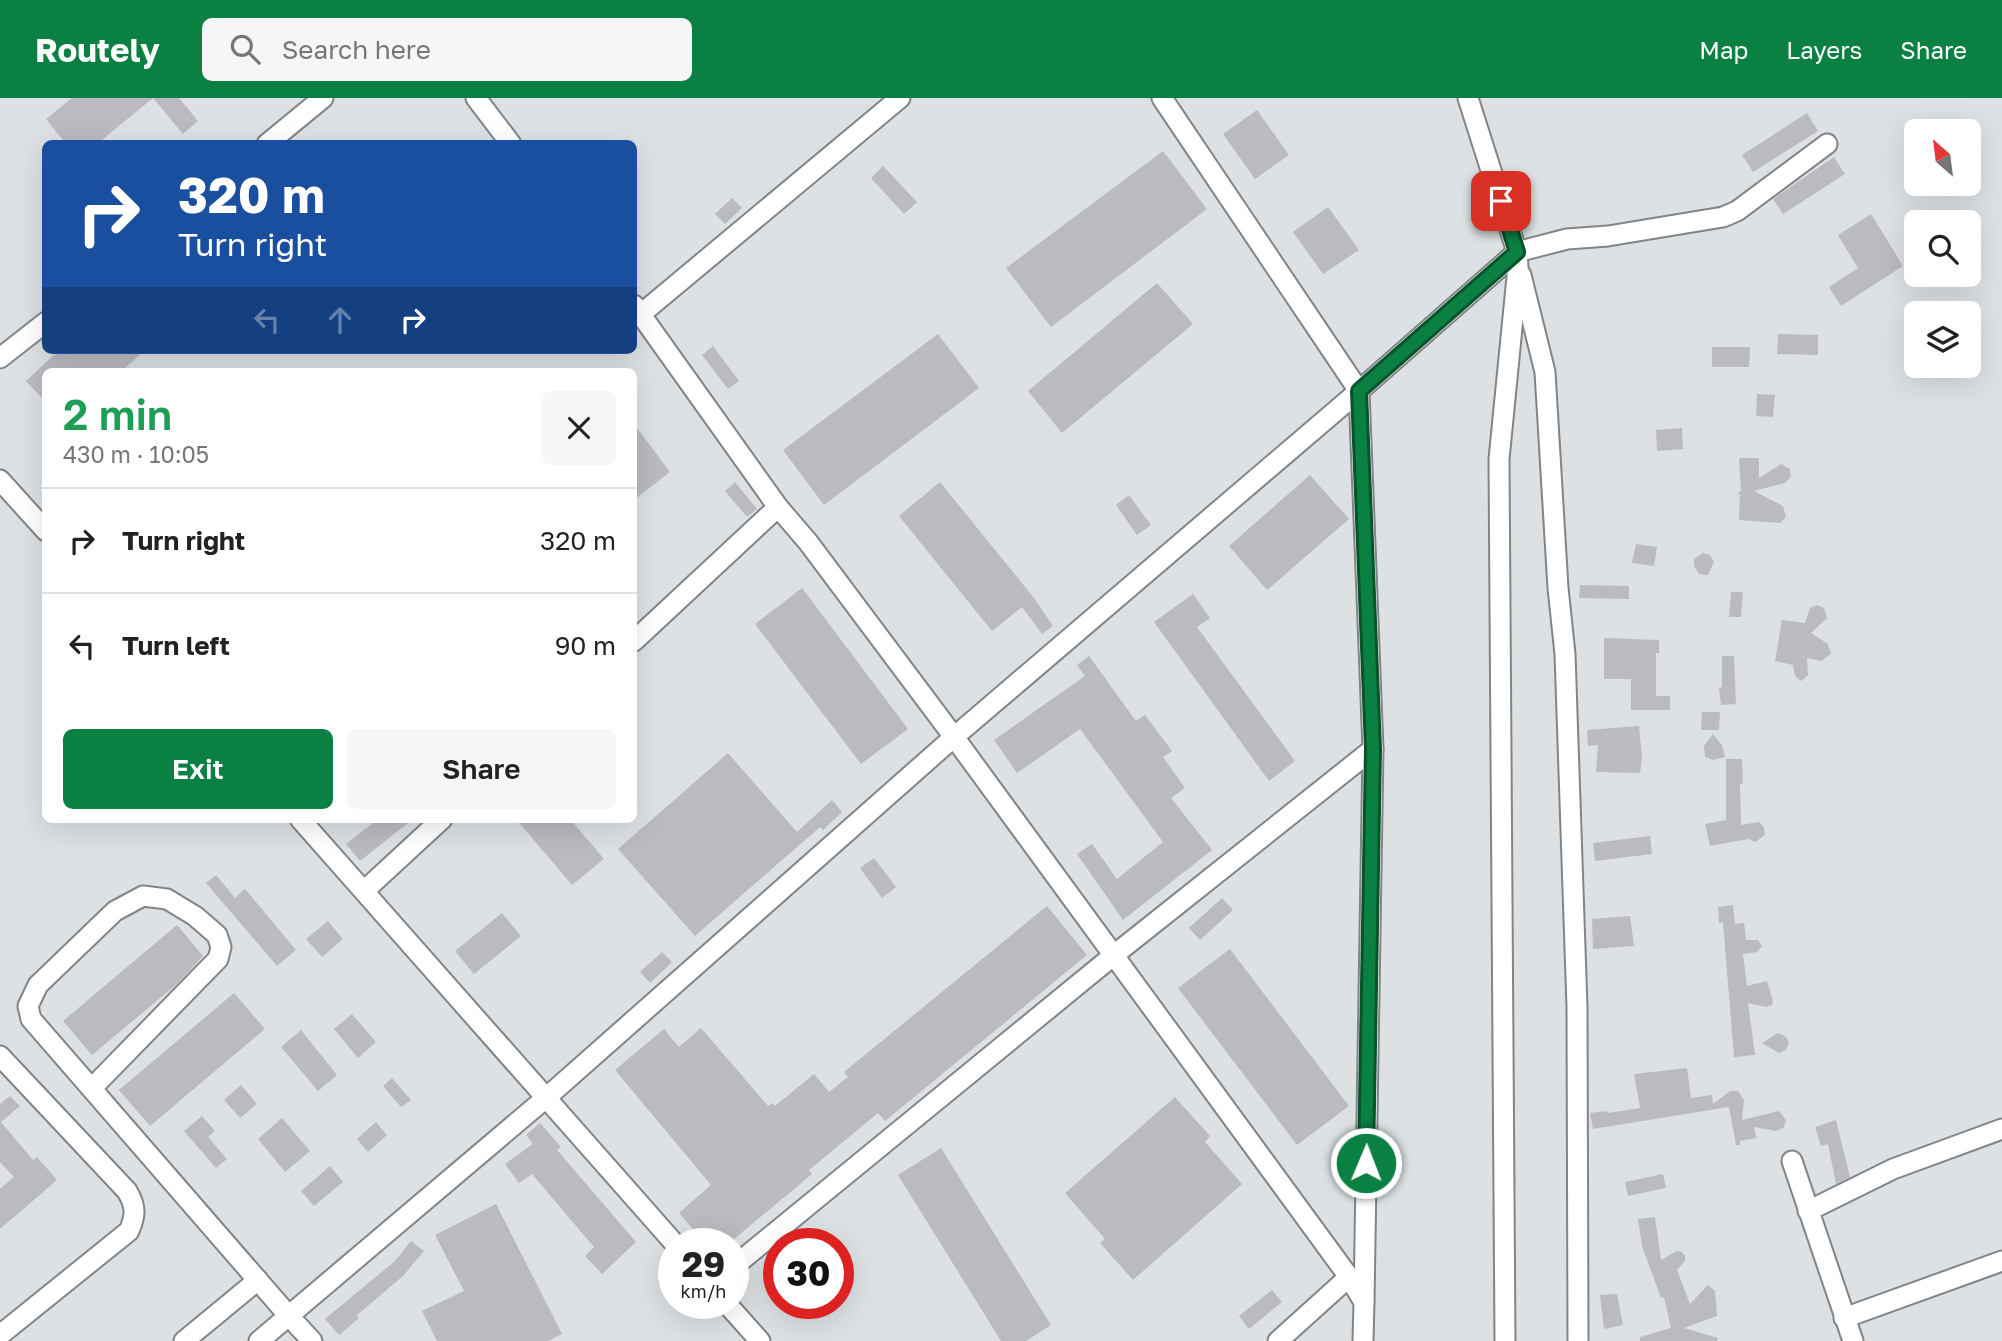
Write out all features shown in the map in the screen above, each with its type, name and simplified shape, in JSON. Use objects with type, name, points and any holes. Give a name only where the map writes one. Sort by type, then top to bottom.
[{"type":"street","points":[[272,140],[323,98]]},
{"type":"street","points":[[476,98],[508,140]]},
{"type":"street","points":[[900,98],[637,309],[778,507],[808,542],[954,737],[1364,1301]]},
{"type":"street","points":[[1162,98],[1359,391],[1373,749],[1363,1341]]},
{"type":"street","points":[[1468,98],[1518,260],[1545,372],[1558,588],[1565,654],[1577,1007],[1578,1341]]},
{"type":"street","points":[[259,1341],[547,1097],[954,737],[1359,391],[1518,260],[1567,239],[1608,236],[1723,218],[1737,211],[1827,144]]},
{"type":"street","points":[[1505,1341],[1499,459],[1518,260]]},
{"type":"street","points":[[0,358],[42,325]]},
{"type":"street","points":[[0,480],[42,527]]},
{"type":"street","points":[[637,638],[778,507]]},
{"type":"street","points":[[749,1254],[1114,955],[1373,749]]},
{"type":"street","points":[[304,823],[662,1228]]},
{"type":"street","points":[[364,891],[438,823]]},
{"type":"street","points":[[92,1088],[218,959],[221,947],[217,935],[195,916],[167,899],[144,896],[115,911],[38,985],[28,1006],[32,1019],[288,1315],[312,1341]]},
{"type":"street","points":[[0,1056],[127,1191],[134,1203],[135,1218],[129,1231],[0,1335]]},
{"type":"street","points":[[1808,1211],[1893,1169],[2002,1129]]},
{"type":"street","points":[[1792,1161],[1853,1341]]},
{"type":"street","points":[[1844,1318],[2002,1261]]},
{"type":"street","points":[[1278,1341],[1349,1278]]},
{"type":"street","points":[[184,1341],[258,1280]]},
{"type":"street","points":[[740,1319],[760,1341]]},
{"type":"building","points":[[72,98],[153,98],[102,140],[63,140],[46,119]]},
{"type":"building","points":[[153,98],[179,98],[198,121],[183,134]]},
{"type":"building","points":[[1257,110],[1289,155],[1255,179],[1223,134]]},
{"type":"building","points":[[1807,113],[1818,131],[1753,172],[1742,155]]},
{"type":"building","points":[[1163,151],[1207,209],[1051,327],[1006,268]]},
{"type":"building","points":[[1834,157],[1845,174],[1783,214],[1773,199]]},
{"type":"building","points":[[883,166],[917,202],[904,214],[871,178]]},
{"type":"building","points":[[732,198],[742,208],[725,224],[715,214]]},
{"type":"building","points":[[1328,207],[1359,250],[1323,274],[1293,232]]},
{"type":"building","points":[[1871,214],[1903,266],[1841,306],[1829,287],[1858,268],[1838,235]]},
{"type":"building","points":[[1157,283],[1193,324],[1062,433],[1028,391]]},
{"type":"building","points":[[938,334],[979,388],[824,505],[783,450]]},
{"type":"building","points":[[1778,334],[1818,335],[1818,355],[1777,354]]},
{"type":"building","points":[[713,346],[739,381],[728,389],[702,355]]},
{"type":"building","points":[[1712,347],[1750,347],[1749,367],[1712,367]]},
{"type":"building","points":[[55,354],[141,354],[125,368],[42,368],[42,398],[26,381]]},
{"type":"building","points":[[1757,394],[1775,395],[1773,417],[1756,416]]},
{"type":"building","points":[[637,428],[670,472],[637,498]]},
{"type":"building","points":[[1682,428],[1683,449],[1657,451],[1656,430]]},
{"type":"building","points":[[1739,458],[1759,458],[1759,478],[1781,464],[1790,469],[1791,477],[1785,483],[1754,491],[1783,506],[1786,517],[1780,523],[1739,520],[1740,494],[1736,495],[1741,491]]},
{"type":"building","points":[[1310,475],[1349,519],[1267,590],[1229,546]]},
{"type":"building","points":[[735,482],[757,509],[747,517],[725,491]]},
{"type":"building","points":[[940,482],[1034,598],[1053,626],[1042,634],[1022,607],[992,631],[899,516]]},
{"type":"building","points":[[1129,495],[1151,525],[1137,535],[1116,505]]},
{"type":"building","points":[[1636,544],[1657,547],[1654,566],[1632,563]]},
{"type":"building","points":[[1703,553],[1710,555],[1714,562],[1708,575],[1699,574],[1694,566],[1694,559]]},
{"type":"building","points":[[1580,585],[1629,586],[1629,599],[1579,598]]},
{"type":"building","points":[[802,588],[908,729],[861,764],[755,624]]},
{"type":"building","points":[[1731,592],[1743,592],[1741,617],[1729,617]]},
{"type":"building","points":[[1193,594],[1210,618],[1197,627],[1295,761],[1269,781],[1154,622]]},
{"type":"building","points":[[1817,605],[1824,608],[1827,618],[1811,633],[1828,644],[1831,654],[1821,661],[1807,658],[1808,675],[1801,681],[1795,676],[1793,665],[1775,661],[1782,620],[1805,623],[1810,608]]},
{"type":"building","points":[[1604,638],[1659,640],[1659,653],[1656,653],[1656,696],[1670,696],[1670,710],[1631,710],[1631,679],[1604,679]]},
{"type":"building","points":[[1089,656],[1136,721],[1145,715],[1172,751],[1163,757],[1185,788],[1171,798],[1212,850],[1123,920],[1077,854],[1092,844],[1117,879],[1163,842],[1080,729],[1017,773],[994,740],[1085,676],[1077,665]]},
{"type":"building","points":[[1722,656],[1734,656],[1736,704],[1721,705],[1719,688],[1722,687]]},
{"type":"building","points":[[1702,712],[1720,712],[1719,730],[1701,730]]},
{"type":"building","points":[[1639,726],[1642,758],[1640,773],[1596,772],[1598,745],[1588,746],[1587,730]]},
{"type":"building","points":[[1713,734],[1722,745],[1725,757],[1713,760],[1705,757],[1704,746]]},
{"type":"building","points":[[728,753],[797,832],[832,800],[842,812],[823,830],[820,827],[695,936],[618,849]]},
{"type":"building","points":[[1726,759],[1742,759],[1741,825],[1759,822],[1764,827],[1765,835],[1755,842],[1748,839],[1710,846],[1705,824],[1726,820]]},
{"type":"building","points":[[373,823],[408,823],[360,861],[346,844]]},
{"type":"building","points":[[519,823],[573,823],[604,859],[572,885]]},
{"type":"building","points":[[1650,836],[1652,854],[1595,861],[1593,843]]},
{"type":"building","points":[[874,858],[896,887],[882,898],[860,868]]},
{"type":"building","points":[[216,875],[235,898],[245,889],[296,950],[277,966],[206,883]]},
{"type":"building","points":[[1222,898],[1233,910],[1200,940],[1189,928]]},
{"type":"building","points":[[1733,905],[1735,924],[1744,923],[1746,940],[1758,940],[1762,946],[1757,952],[1743,954],[1747,986],[1767,981],[1773,1001],[1772,1005],[1766,1007],[1748,1003],[1755,1055],[1734,1057],[1723,922],[1719,923],[1718,907]]},
{"type":"building","points":[[1047,906],[1087,955],[885,1121],[878,1113],[809,1170],[812,1174],[747,1228],[692,1228],[679,1213],[711,1185],[615,1070],[664,1029],[679,1047],[701,1028],[768,1106],[772,1103],[775,1106],[814,1074],[829,1092],[848,1077],[844,1072]]},
{"type":"building","points":[[502,913],[521,936],[474,974],[455,951]]},
{"type":"building","points":[[1630,916],[1634,946],[1593,949],[1592,919]]},
{"type":"building","points":[[328,921],[343,939],[322,957],[306,939]]},
{"type":"building","points":[[177,925],[203,956],[178,983],[92,1055],[63,1021]]},
{"type":"building","points":[[1230,949],[1349,1106],[1297,1145],[1178,988]]},
{"type":"building","points":[[662,952],[672,962],[650,983],[640,972]]},
{"type":"building","points":[[234,993],[265,1029],[150,1126],[119,1090]]},
{"type":"building","points":[[352,1014],[376,1042],[358,1058],[334,1029]]},
{"type":"building","points":[[301,1030],[337,1075],[318,1091],[281,1047]]},
{"type":"building","points":[[1778,1033],[1785,1036],[1789,1043],[1786,1050],[1779,1053],[1762,1043]]},
{"type":"building","points":[[1687,1068],[1691,1098],[1712,1095],[1713,1104],[1730,1091],[1738,1091],[1744,1100],[1742,1120],[1779,1111],[1786,1120],[1784,1127],[1776,1131],[1754,1127],[1756,1138],[1740,1141],[1740,1145],[1736,1145],[1729,1107],[1593,1129],[1590,1113],[1640,1108],[1634,1074]]},
{"type":"building","points":[[392,1078],[411,1100],[401,1107],[383,1086]]},
{"type":"building","points":[[241,1085],[257,1104],[240,1118],[224,1100]]},
{"type":"building","points":[[10,1096],[20,1106],[1,1122],[33,1160],[37,1157],[57,1180],[0,1229],[0,1189],[14,1177],[0,1162],[0,1104]]},
{"type":"building","points":[[1175,1097],[1210,1136],[1205,1142],[1242,1184],[1133,1280],[1100,1243],[1105,1239],[1065,1193]]},
{"type":"building","points":[[202,1116],[215,1131],[208,1137],[227,1159],[216,1168],[184,1131]]},
{"type":"building","points":[[282,1118],[310,1151],[285,1172],[258,1139]]},
{"type":"building","points":[[1836,1120],[1850,1177],[1836,1184],[1828,1144],[1821,1146],[1815,1127]]},
{"type":"building","points":[[376,1122],[387,1135],[368,1152],[357,1139]]},
{"type":"building","points":[[540,1123],[561,1147],[557,1150],[636,1242],[602,1274],[585,1256],[594,1247],[532,1174],[519,1183],[505,1164],[533,1144],[526,1135]]},
{"type":"building","points":[[941,1148],[1051,1325],[1026,1341],[1001,1341],[898,1175]]},
{"type":"building","points":[[330,1166],[343,1182],[314,1206],[301,1191]]},
{"type":"building","points":[[1663,1174],[1666,1188],[1628,1196],[1625,1182]]},
{"type":"building","points":[[496,1204],[562,1334],[548,1341],[437,1341],[422,1311],[464,1291],[435,1235]]},
{"type":"building","points":[[1655,1217],[1661,1260],[1677,1251],[1685,1256],[1685,1261],[1677,1270],[1690,1304],[1708,1285],[1715,1291],[1717,1316],[1684,1328],[1718,1338],[1717,1341],[1640,1341],[1640,1337],[1671,1328],[1664,1297],[1661,1298],[1642,1246],[1638,1219]]},
{"type":"building","points":[[411,1241],[424,1251],[403,1276],[357,1315],[359,1318],[339,1335],[325,1319],[395,1261]]},
{"type":"building","points":[[1272,1290],[1282,1302],[1249,1329],[1239,1316]]},
{"type":"building","points":[[1617,1294],[1623,1325],[1604,1329],[1600,1295]]},
{"type":"route","points":[[1366,1163],[1373,749],[1359,391],[1517,252],[1501,201]]}]
